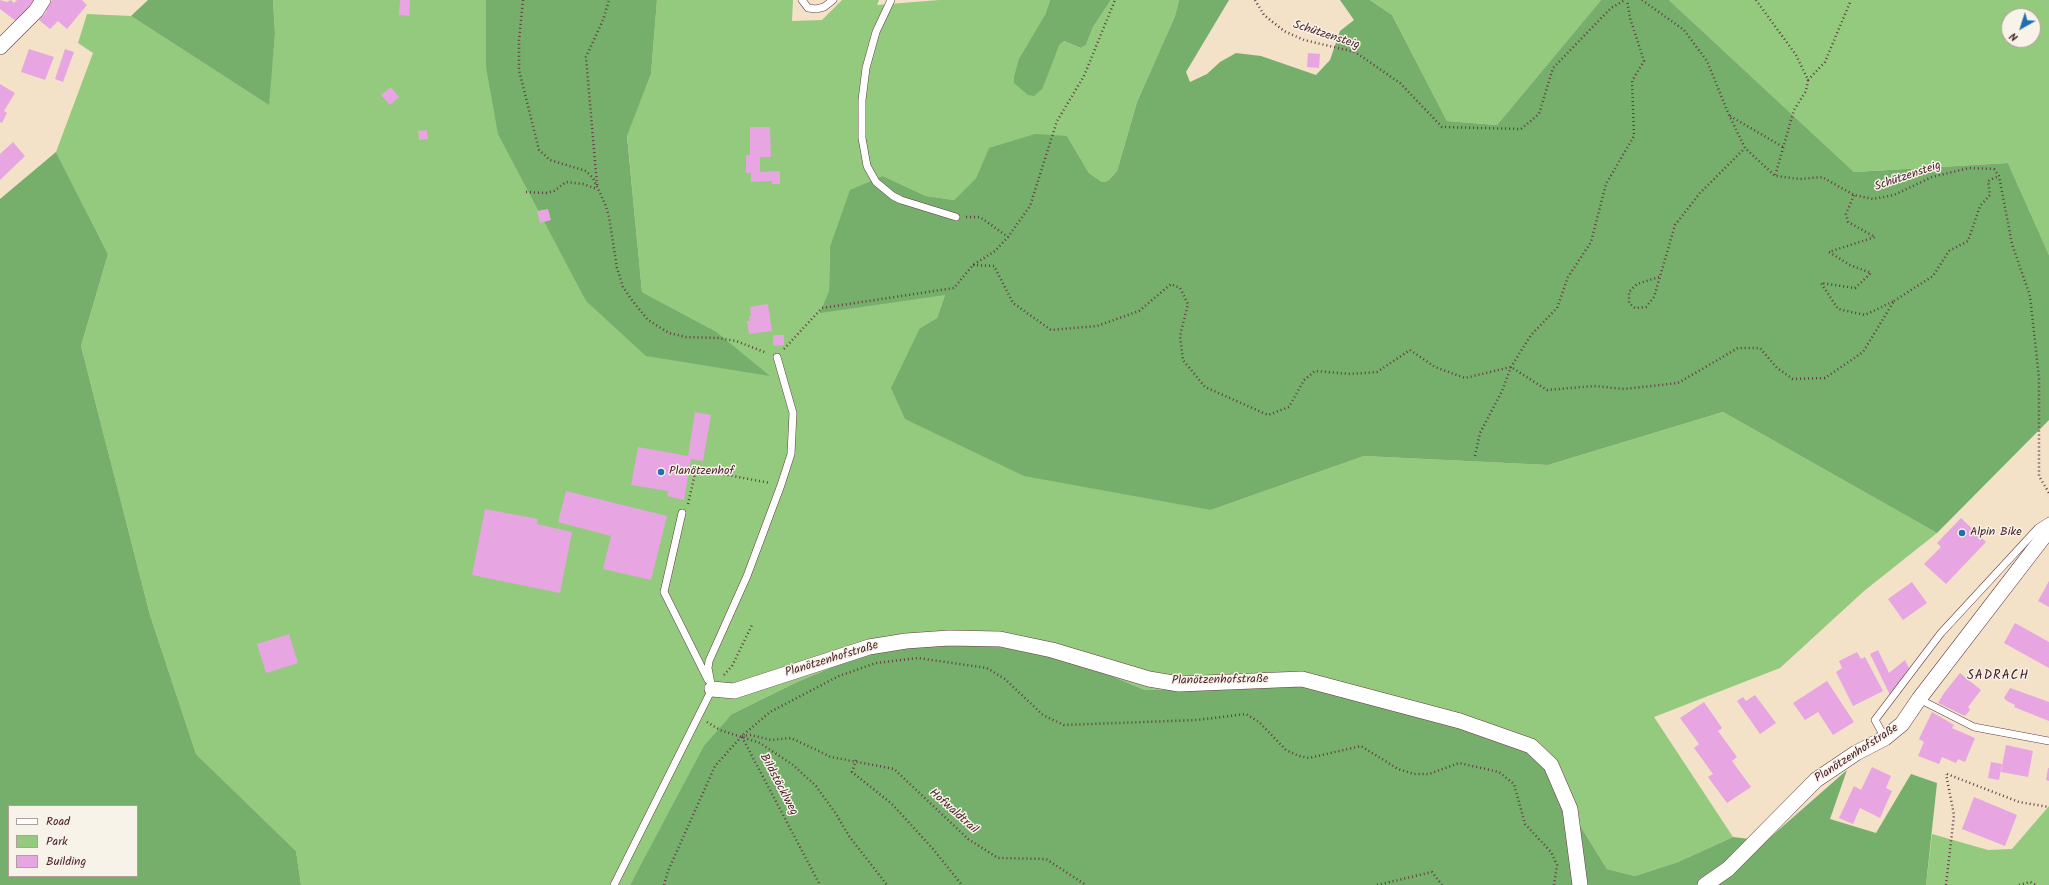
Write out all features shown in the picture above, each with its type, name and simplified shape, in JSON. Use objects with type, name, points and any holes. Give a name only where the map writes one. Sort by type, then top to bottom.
[{"type":"street","points":[[0,47],[36,11],[43,0]]},
{"type":"street","name":"Planötzenhofstraße","points":[[1705,885],[1728,869],[1816,780],[1856,753],[1885,738],[1902,724],[1919,699],[2049,530]]},
{"type":"street","name":"Planötzenhofstraße","points":[[712,689],[734,691],[869,648],[906,641],[949,638],[1000,639],[1052,650],[1149,679],[1179,684],[1302,680],[1460,721],[1531,746],[1551,765],[1570,809],[1580,885]]},
{"type":"lane","points":[[802,0],[808,8],[816,9],[824,7],[832,0]]},
{"type":"lane","points":[[891,0],[876,32],[865,75],[862,100],[862,138],[867,166],[876,182],[893,196],[956,218]]},
{"type":"lane","points":[[614,885],[712,689],[708,668],[709,661],[748,576],[781,486],[791,454],[793,413],[777,357]]},
{"type":"lane","points":[[682,513],[664,592],[712,689]]},
{"type":"lane","points":[[1885,738],[1875,720],[1941,633],[2038,528],[2049,521]]},
{"type":"lane","points":[[1919,699],[1974,727],[2049,741]]},
{"type":"path","points":[[523,0],[519,40],[519,70],[539,150],[550,160],[586,172],[593,178],[606,206],[617,268],[624,288],[648,320],[669,333],[686,337],[718,338],[736,341],[777,357],[822,308],[954,288],[974,265],[995,251],[1008,237],[1030,206],[1057,120],[1084,76],[1115,0]]},
{"type":"path","points":[[597,189],[586,57],[603,20],[609,0]]},
{"type":"path","name":"Schützensteig","points":[[1255,0],[1264,15],[1284,31],[1304,40],[1355,52],[1400,82],[1442,127],[1521,129],[1539,114],[1553,68],[1611,8],[1626,0]]},
{"type":"path","points":[[1476,456],[1480,433],[1502,391],[1511,367],[1530,335],[1557,308],[1568,277],[1591,242],[1606,184],[1634,136],[1632,81],[1644,61],[1630,18],[1626,0]]},
{"type":"path","points":[[1642,0],[1684,30],[1707,61],[1729,115],[1745,148],[1775,176],[1794,110],[1806,91],[1808,80],[1825,62],[1851,0]]},
{"type":"path","points":[[1756,0],[1796,55],[1808,80]]},
{"type":"path","points":[[1729,115],[1783,147]]},
{"type":"path","points":[[1659,277],[1637,284],[1629,292],[1629,303],[1635,308],[1646,307],[1654,297],[1676,225],[1700,193],[1745,148]]},
{"type":"path","name":"Schützensteig","points":[[1775,176],[1800,179],[1822,177],[1854,195],[1873,199],[1894,194],[1932,177],[1969,168],[1994,169],[1999,176]]},
{"type":"path","points":[[1854,195],[1846,214],[1848,222],[1875,237],[1829,252],[1850,265],[1870,272],[1855,288],[1821,283],[1838,309],[1865,315],[1894,301],[1933,276],[1950,251],[1968,241],[1980,206],[1990,195],[1988,182],[1999,176],[2012,244],[2030,296],[2039,378],[2039,476],[2049,493]]},
{"type":"path","points":[[526,192],[546,193],[554,191],[566,182],[583,184],[597,189]]},
{"type":"path","points":[[956,218],[980,217],[1008,237]]},
{"type":"path","points":[[974,265],[994,266],[1013,303],[1052,330],[1097,326],[1139,311],[1171,284],[1180,288],[1188,304],[1180,336],[1183,360],[1205,387],[1268,415],[1289,407],[1304,380],[1315,371],[1351,374],[1378,372],[1410,350],[1435,367],[1465,378],[1511,367],[1547,390],[1594,386],[1624,389],[1678,383],[1738,348],[1760,348],[1777,368],[1793,378],[1825,378],[1863,352],[1894,301]]},
{"type":"path","points":[[682,513],[690,501],[696,469],[781,486]]},
{"type":"path","points":[[712,689],[732,666],[753,623]]},
{"type":"path","points":[[664,885],[668,871],[715,766],[742,736],[770,712],[838,676],[876,663],[918,658],[987,668],[1005,679],[1043,715],[1064,725],[1197,720],[1246,714],[1259,722],[1286,750],[1298,756],[1309,758],[1361,746],[1398,769],[1414,774],[1429,774],[1459,763],[1499,772],[1514,784],[1526,824],[1551,852],[1557,866],[1554,885]]},
{"type":"path","points":[[698,716],[720,730],[760,743],[794,765],[816,786],[836,814],[849,836],[887,885]]},
{"type":"path","name":"Hofwaldtrail","points":[[742,736],[751,735],[771,740],[791,738],[831,757],[856,760],[894,769],[968,839],[998,858],[1046,859],[1086,885]]},
{"type":"path","name":"Bildstöcklweg","points":[[742,736],[820,885]]},
{"type":"path","points":[[856,760],[852,772],[892,804],[933,849],[962,885]]},
{"type":"path","points":[[1946,885],[1954,814],[1946,774],[2019,802],[2049,807]]},
{"type":"path","points":[[1377,885],[1432,872],[1442,885]]},
{"type":"path","points":[[2019,885],[2030,882],[2037,885]]},
{"type":"green space","points":[[148,0],[273,0],[275,34],[269,105],[131,16]]},
{"type":"green space","points":[[273,0],[486,0],[486,67],[586,301],[715,331],[642,292],[627,135],[651,74],[657,0],[793,0],[792,21],[822,20],[842,0],[879,0],[877,5],[939,0],[1050,0],[1045,15],[1043,88],[1058,45],[1064,41],[1081,48],[1086,45],[1093,27],[1111,0],[1179,0],[1175,16],[1137,102],[1117,171],[1108,181],[1102,182],[1089,173],[1067,136],[989,149],[976,178],[954,200],[926,196],[883,176],[830,247],[829,291],[945,295],[937,318],[920,328],[1211,510],[1364,456],[1548,465],[1723,412],[1937,533],[1864,591],[1780,668],[1654,717],[1733,837],[1678,862],[1635,876],[1607,869],[1540,761],[1206,688],[1145,690],[1109,675],[868,652],[795,683],[732,714],[671,810],[630,885],[301,885],[296,851],[196,754],[150,615],[81,346],[108,254],[56,152],[93,53],[78,43],[87,14],[131,16],[268,104],[275,34]]},
{"type":"green space","points":[[486,0],[657,0],[651,74],[627,136],[642,292],[715,331],[770,376],[646,356],[586,301],[498,134],[486,67]]},
{"type":"green space","points":[[1050,0],[1111,0],[1093,27],[1086,45],[1081,48],[1064,41],[1059,45],[1043,88],[1034,96],[1028,95],[1014,83],[1014,77],[1019,59],[1045,15]]},
{"type":"green space","points":[[1179,0],[1229,0],[1186,72],[1190,82],[1207,74],[1220,62],[1236,53],[1261,56],[1316,75],[1330,60],[1340,31],[1354,20],[1340,0],[1370,0],[1392,15],[1447,121],[1497,125],[1601,0],[1669,0],[1854,172],[2008,163],[2049,255],[2049,420],[1937,533],[1723,412],[1548,465],[1364,456],[1211,510],[1024,476],[905,419],[891,388],[920,328],[937,318],[945,295],[820,313],[829,291],[830,247],[850,190],[883,176],[926,196],[954,200],[976,178],[989,148],[1035,134],[1067,136],[1089,173],[1102,182],[1108,181],[1117,171],[1137,102],[1175,16]]},
{"type":"green space","points":[[1370,0],[1601,0],[1497,125],[1447,121],[1392,15]]},
{"type":"green space","points":[[1669,0],[2049,0],[2049,255],[2008,163],[1854,172]]},
{"type":"green space","points":[[56,152],[108,254],[81,346],[150,615],[196,754],[296,851],[301,885],[0,885],[0,199]]},
{"type":"green space","points":[[924,642],[976,643],[1044,655],[1109,675],[1145,690],[1304,685],[1516,745],[1540,761],[1607,869],[1635,876],[1678,862],[1733,837],[1766,841],[1847,770],[1830,819],[1876,833],[1911,774],[1937,783],[1926,885],[630,885],[704,746],[732,714],[795,683],[868,652]]},
{"type":"green space","points":[[2049,806],[2049,885],[1926,885],[1932,834],[1988,850],[2012,849]]},
{"type":"building","points":[[0,0],[7,2],[11,0],[14,3],[17,0],[38,0],[17,22],[0,9]]},
{"type":"building","points":[[52,0],[82,0],[87,5],[67,29],[58,21],[50,29],[39,20],[47,11],[44,9]]},
{"type":"building","points":[[400,0],[410,0],[409,16],[399,15]]},
{"type":"building","points":[[29,49],[54,57],[45,80],[21,72]]},
{"type":"building","points":[[65,49],[74,52],[63,82],[55,79]]},
{"type":"building","points":[[1308,53],[1320,54],[1319,68],[1307,67]]},
{"type":"building","points":[[0,84],[15,93],[4,111],[7,113],[2,123],[0,122]]},
{"type":"building","points":[[391,87],[399,97],[390,105],[381,95]]},
{"type":"building","points":[[750,127],[770,127],[771,157],[760,157],[760,172],[780,171],[780,184],[772,184],[772,181],[751,182],[751,173],[746,173],[746,155],[750,155]]},
{"type":"building","points":[[427,130],[428,139],[419,140],[418,131]]},
{"type":"building","points":[[13,142],[25,156],[0,180],[0,154]]},
{"type":"building","points":[[548,209],[551,220],[540,223],[537,211]]},
{"type":"building","points":[[768,304],[772,331],[749,334],[747,321],[750,321],[750,307]]},
{"type":"building","points":[[773,335],[784,335],[784,345],[773,346]]},
{"type":"building","name":"Planötzenhof","points":[[695,412],[711,415],[703,461],[691,459],[684,500],[667,496],[668,491],[631,485],[638,447],[688,456]]},
{"type":"building","points":[[566,491],[667,516],[651,580],[603,569],[611,536],[558,522]]},
{"type":"building","points":[[485,509],[538,519],[537,524],[572,532],[560,593],[472,575]]},
{"type":"building","points":[[1961,518],[1986,542],[1946,584],[1924,564],[1941,547],[1937,543]]},
{"type":"building","points":[[2049,581],[2049,607],[2038,601]]},
{"type":"building","points":[[1912,582],[1927,603],[1903,620],[1888,599]]},
{"type":"building","points":[[2015,623],[2049,642],[2049,668],[2004,643]]},
{"type":"building","points":[[289,634],[298,663],[266,673],[257,644]]},
{"type":"building","points":[[1878,650],[1889,673],[1905,660],[1910,670],[1890,695],[1870,654]]},
{"type":"building","points":[[1857,652],[1861,659],[1865,657],[1883,691],[1853,706],[1836,672],[1842,668],[1839,661]]},
{"type":"building","points":[[1960,673],[1981,690],[1968,707],[1970,710],[1965,716],[1938,703]]},
{"type":"building","points":[[1827,681],[1854,722],[1833,735],[1818,712],[1805,720],[1793,703]]},
{"type":"building","points":[[2010,688],[2049,702],[2049,721],[2014,707],[2015,705],[2004,698]]},
{"type":"building","points":[[1755,695],[1776,723],[1760,734],[1737,701],[1743,697],[1746,701]]},
{"type":"building","points":[[1704,702],[1722,728],[1718,731],[1737,757],[1732,761],[1751,787],[1727,803],[1708,777],[1713,774],[1694,748],[1699,744],[1680,718]]},
{"type":"building","points":[[1932,712],[1954,725],[1952,728],[1975,738],[1965,762],[1958,759],[1956,763],[1942,757],[1939,764],[1918,756],[1924,742],[1919,739]]},
{"type":"building","points":[[2006,745],[2033,751],[2028,777],[2001,772]]},
{"type":"building","points":[[1991,762],[2002,764],[1999,780],[1988,778]]},
{"type":"building","points":[[1872,767],[1891,776],[1886,788],[1892,791],[1880,818],[1860,808],[1853,824],[1839,818],[1854,786],[1861,790]]},
{"type":"building","points":[[2049,768],[2049,781],[2046,780]]},
{"type":"building","points":[[1974,797],[2017,815],[2005,846],[1962,829]]},
{"type":"place","name":"Planötzenhof","points":[[661,472]]},
{"type":"place","name":"Alpin Bike","points":[[1962,533]]},
{"type":"district","name":"SADRACH","points":[[1998,677]]}]
